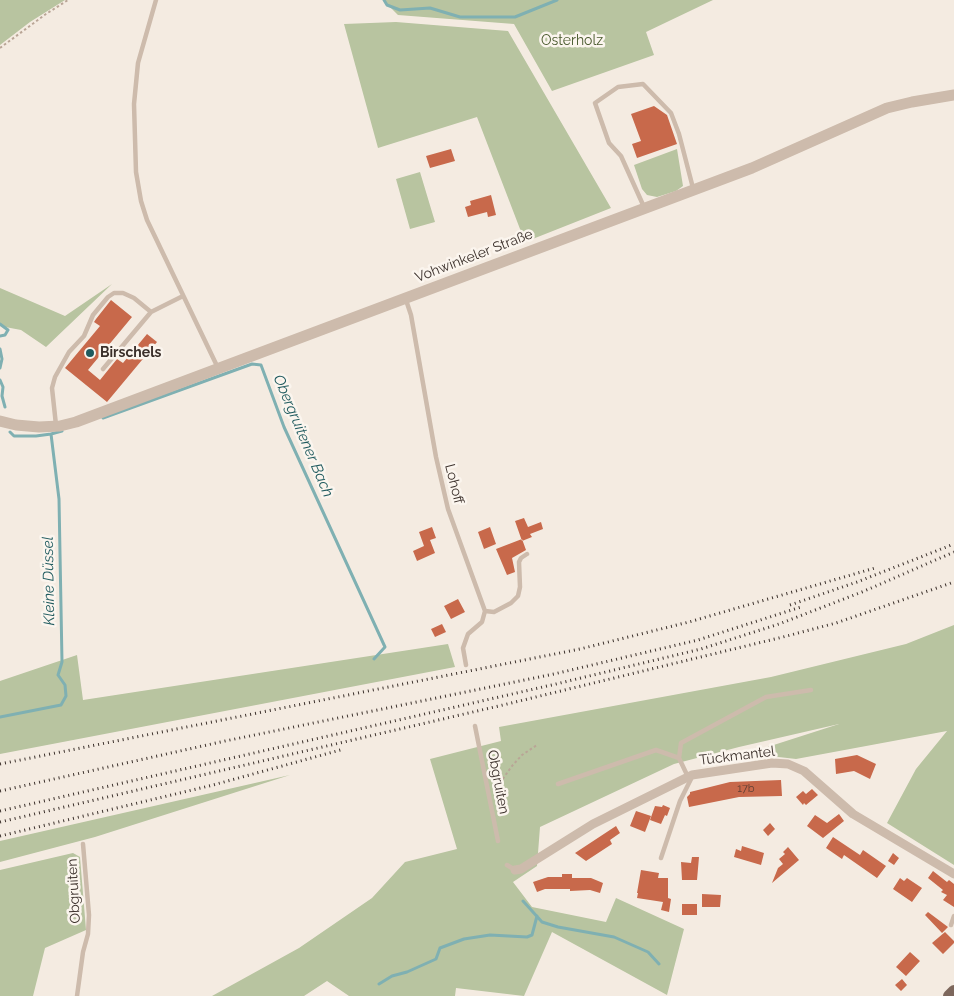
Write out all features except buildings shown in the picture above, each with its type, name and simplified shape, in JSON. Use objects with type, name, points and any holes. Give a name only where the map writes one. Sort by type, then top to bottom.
[{"type":"main road","points":[[949,996],[954,991]]},
{"type":"street","name":"Vohwinkeler Straße","points":[[0,421],[29,427],[56,426],[76,422],[752,168],[887,108],[954,95]]},
{"type":"street","name":"Tückmantel","points":[[511,867],[521,869],[593,824],[690,776],[772,763],[788,764],[804,771],[853,814],[954,874]]},
{"type":"lane","points":[[156,0],[138,63],[134,104],[136,172],[141,201],[147,220],[219,369]]},
{"type":"lane","points":[[644,207],[621,156],[609,143],[595,103],[618,87],[643,84],[671,113],[679,134],[693,190]]},
{"type":"lane","points":[[56,426],[52,388],[55,377],[69,352],[84,336],[93,315],[108,297],[114,293],[123,292],[134,298],[151,312]]},
{"type":"lane","points":[[103,369],[151,312],[183,296]]},
{"type":"lane","name":"Lohoff","points":[[405,298],[411,315],[436,457],[448,509],[485,611]]},
{"type":"lane","points":[[466,666],[463,648],[468,634],[482,622],[485,611],[494,612],[511,603],[518,596],[520,587],[519,562],[527,554]]},
{"type":"lane","points":[[661,858],[690,776],[679,758],[681,743],[766,697],[811,690]]},
{"type":"lane","name":"Obgruiten","points":[[475,726],[498,841]]},
{"type":"lane","points":[[558,784],[656,750],[679,758]]},
{"type":"lane","name":"Obgruiten","points":[[77,996],[83,952],[88,934],[89,915],[83,844]]},
{"type":"lane","points":[[951,925],[954,916]]},
{"type":"path","points":[[0,48],[68,0]]},
{"type":"path","points":[[489,800],[512,766],[522,755],[537,745]]},
{"type":"green space","points":[[0,0],[65,0],[30,22],[0,45]]},
{"type":"green space","name":"Osterholz","points":[[383,0],[713,0],[646,32],[654,55],[552,91],[514,24],[398,15]]},
{"type":"green space","points":[[396,22],[508,31],[611,208],[525,242],[477,117],[378,148],[344,24]]},
{"type":"green space","points":[[677,149],[683,186],[676,191],[657,197],[647,195],[642,189],[634,165]]},
{"type":"green space","points":[[420,172],[435,222],[410,229],[396,179]]},
{"type":"green space","points":[[112,284],[46,347],[21,330],[0,326],[0,288],[65,316]]},
{"type":"green space","points":[[954,625],[954,865],[887,823],[916,769],[947,731],[796,759],[770,756],[727,760],[839,724],[674,764],[540,827],[537,866],[513,882],[532,907],[606,922],[616,898],[684,929],[667,995],[552,932],[524,996],[456,988],[455,996],[349,996],[327,981],[304,996],[212,996],[299,948],[372,898],[405,862],[457,849],[430,759],[501,741],[499,727],[771,677],[906,644]]},
{"type":"green space","points":[[448,644],[455,667],[0,754],[0,681],[77,655],[83,700]]},
{"type":"green space","points":[[290,775],[95,837],[0,862],[0,841]]},
{"type":"green space","points":[[73,853],[80,857],[86,930],[45,948],[33,996],[0,996],[0,870]]},
{"type":"waterway","points":[[384,0],[387,5],[400,10],[430,8],[460,17],[515,17],[557,0]]},
{"type":"waterway","name":"Kleine Düssel","points":[[0,324],[8,330],[5,335],[0,336]]},
{"type":"waterway","name":"Kleine Düssel","points":[[0,349],[2,359],[0,368]]},
{"type":"waterway","name":"Obergruitener Bach","points":[[103,418],[252,364],[261,365],[284,427],[385,647],[374,659]]},
{"type":"waterway","name":"Kleine Düssel","points":[[0,380],[3,387],[2,396],[5,407]]},
{"type":"waterway","name":"Obergruitener Bach","points":[[51,434],[62,431]]},
{"type":"waterway","name":"Kleine Düssel","points":[[0,717],[61,705],[66,696],[65,685],[58,675],[62,662],[59,499],[51,434],[14,436],[10,432]]},
{"type":"waterway","name":"Obergruitener Bach","points":[[523,901],[542,922],[558,927],[614,937],[648,952],[659,964]]},
{"type":"waterway","points":[[379,984],[392,976],[407,972],[436,959],[440,948],[464,939],[490,935],[527,937],[532,935],[537,916]]},
{"type":"railway","points":[[790,605],[857,582],[954,544]]},
{"type":"railway","points":[[0,811],[701,649],[779,624],[862,592],[954,552]]},
{"type":"railway","points":[[0,764],[580,649],[689,622],[875,568]]},
{"type":"railway","points":[[0,822],[503,705],[783,637],[836,623],[954,582]]},
{"type":"railway","points":[[0,791],[225,741],[554,674],[698,640],[801,607]]},
{"type":"railway","points":[[0,836],[213,785],[344,749]]},
{"type":"place","name":"Birschels","points":[[90,353]]}]
